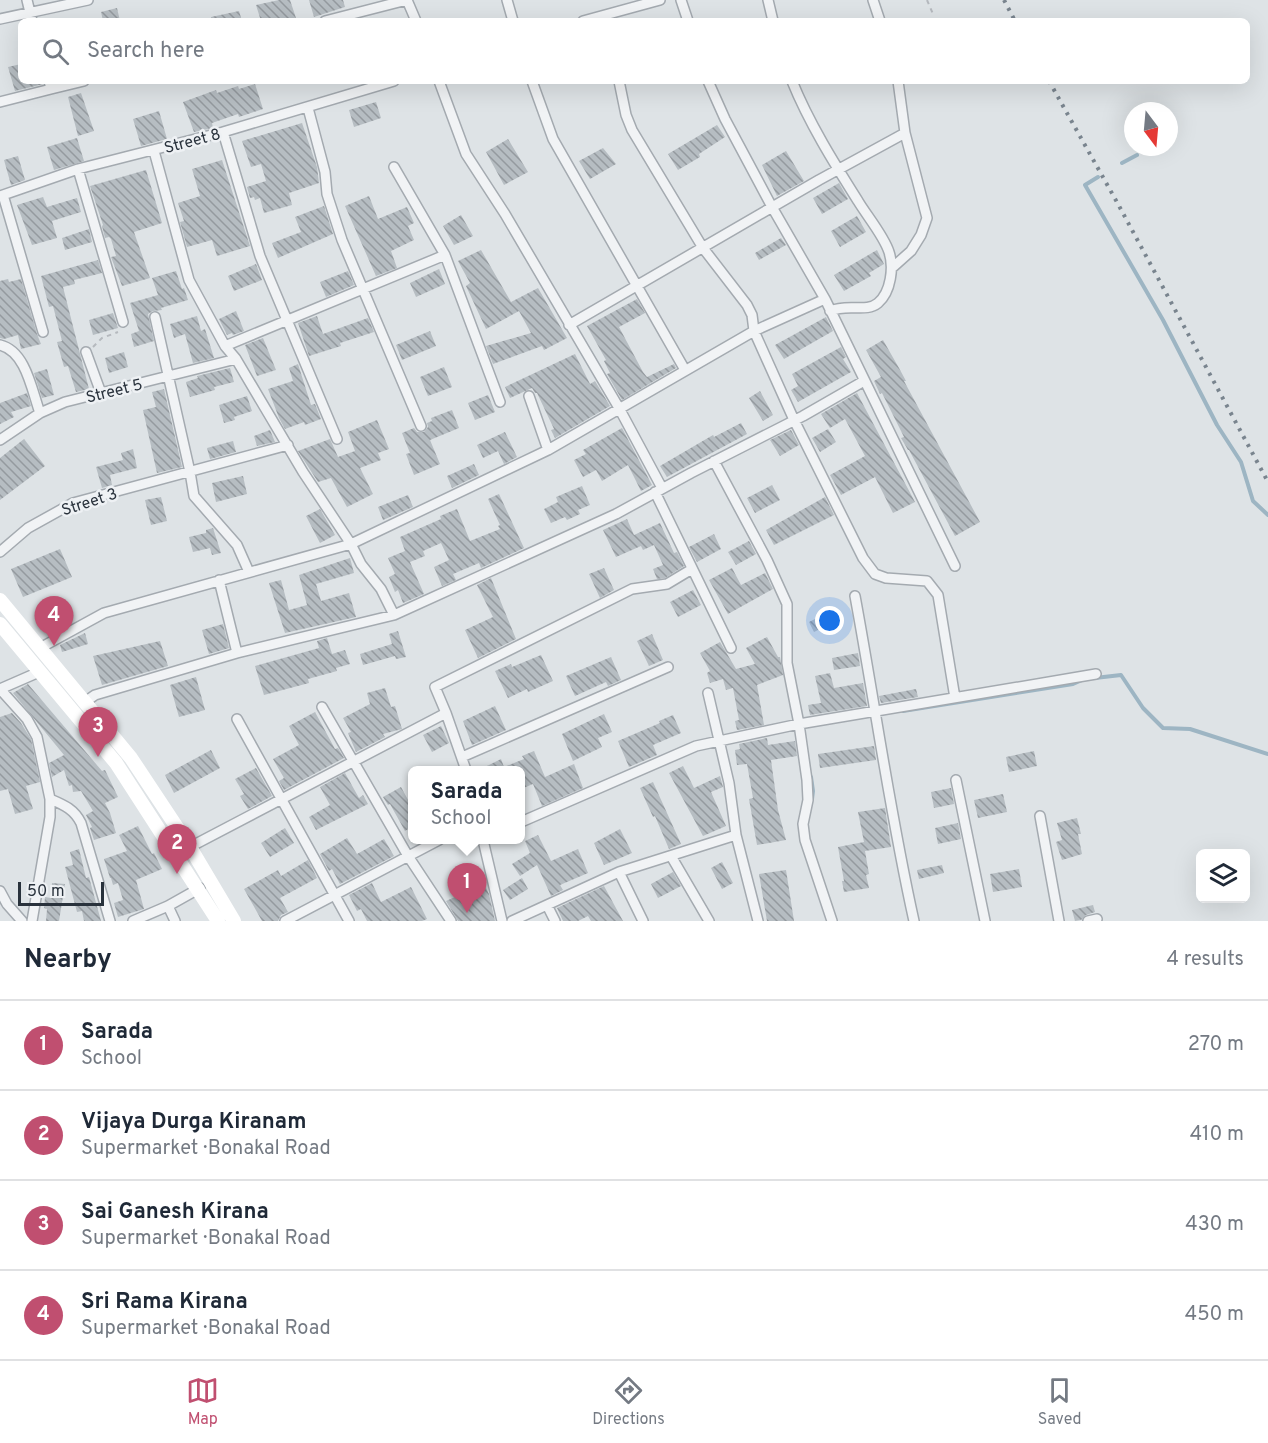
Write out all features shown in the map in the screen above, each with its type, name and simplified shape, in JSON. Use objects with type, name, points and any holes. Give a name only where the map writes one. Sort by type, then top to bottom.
[{"type":"main road","points":[[0,600],[131,758],[190,847],[218,921]]},
{"type":"main road","points":[[0,624],[116,763],[204,885],[234,921]]},
{"type":"street","points":[[27,0],[31,17]]},
{"type":"street","points":[[0,19],[31,17],[88,0]]},
{"type":"street","points":[[337,18],[407,0],[415,18]]},
{"type":"street","points":[[507,0],[512,18]]},
{"type":"street","points":[[604,18],[660,0]]},
{"type":"street","points":[[681,0],[687,18]]},
{"type":"street","points":[[768,0],[772,18]]},
{"type":"street","points":[[873,0],[879,18]]},
{"type":"street","name":"Street 8","points":[[1,195],[78,169],[223,132],[383,84]]},
{"type":"street","points":[[440,84],[466,154],[505,214],[619,408],[659,490],[692,569],[730,648]]},
{"type":"street","points":[[533,84],[553,139],[685,370]]},
{"type":"street","points":[[620,84],[626,115],[632,130],[703,248],[747,305],[752,315],[754,331],[794,420],[868,566],[875,574],[886,578],[927,581],[938,595],[955,698]]},
{"type":"street","points":[[709,84],[725,119],[772,207],[825,299],[955,566]]},
{"type":"street","points":[[793,84],[838,169],[889,251],[892,268],[887,290],[881,301],[866,308],[850,306],[830,311]]},
{"type":"street","points":[[892,268],[911,251],[926,222],[905,133],[898,84]]},
{"type":"street","points":[[0,102],[50,85]]},
{"type":"street","points":[[308,108],[325,172],[327,194],[342,240],[421,426]]},
{"type":"street","points":[[223,132],[260,256],[337,439]]},
{"type":"street","points":[[569,325],[838,169],[905,133]]},
{"type":"street","points":[[154,150],[189,280],[225,346],[236,359],[303,472],[351,544],[361,564],[381,589],[394,615]]},
{"type":"street","points":[[394,167],[445,255],[500,402]]},
{"type":"street","points":[[78,169],[123,322]]},
{"type":"street","points":[[1,195],[43,332]]},
{"type":"street","points":[[225,346],[445,255]]},
{"type":"street","points":[[40,648],[104,613],[351,544],[548,450],[754,331],[825,299]]},
{"type":"street","points":[[155,317],[194,496],[237,544],[249,572]]},
{"type":"street","points":[[0,345],[15,353],[24,366],[40,413]]},
{"type":"street","points":[[86,352],[101,393]]},
{"type":"street","name":"Street 5","points":[[0,440],[40,413],[65,402],[236,359]]},
{"type":"street","points":[[85,702],[95,695],[237,652],[394,615],[616,514],[864,381]]},
{"type":"street","points":[[529,396],[548,450]]},
{"type":"street","name":"Street 3","points":[[0,552],[28,528],[73,503],[288,445]]},
{"type":"street","points":[[714,460],[767,560],[787,604],[787,663],[807,780],[808,800],[803,824],[805,840],[832,921]]},
{"type":"street","points":[[465,766],[435,687],[632,589],[666,584],[692,569]]},
{"type":"street","points":[[219,580],[237,652]]},
{"type":"street","points":[[855,596],[900,857],[914,921]]},
{"type":"street","points":[[462,757],[668,667]]},
{"type":"street","points":[[32,921],[50,817],[50,799],[37,737],[27,719],[0,689],[39,672]]},
{"type":"street","points":[[525,820],[696,746],[799,724],[877,714],[1096,674]]},
{"type":"street","points":[[708,693],[721,741],[736,835],[758,921]]},
{"type":"street","points":[[322,707],[408,856],[451,921]]},
{"type":"street","points":[[190,847],[446,713]]},
{"type":"street","points":[[237,719],[349,921]]},
{"type":"street","points":[[956,780],[985,921]]},
{"type":"street","points":[[50,799],[69,807],[76,813],[81,823],[110,921]]},
{"type":"street","points":[[1040,816],[1059,921]]},
{"type":"street","points":[[512,921],[619,872],[736,835]]},
{"type":"street","points":[[285,921],[431,844]]},
{"type":"street","points":[[484,844],[502,921]]},
{"type":"street","points":[[671,856],[709,921]]},
{"type":"street","points":[[619,872],[644,921]]},
{"type":"street","points":[[133,921],[168,906],[204,885]]},
{"type":"street","points":[[0,891],[22,921]]},
{"type":"street","points":[[547,905],[555,921]]},
{"type":"street","points":[[168,906],[175,921]]},
{"type":"path","points":[[927,0],[933,14]]},
{"type":"path","points":[[86,352],[102,338],[117,334],[122,329],[123,322]]},
{"type":"building","points":[[290,0],[296,18],[260,18],[256,5]]},
{"type":"building","points":[[309,0],[343,0],[345,7],[314,17]]},
{"type":"building","points":[[117,8],[119,18],[102,18],[101,12]]},
{"type":"building","points":[[239,11],[241,18],[211,18]]},
{"type":"building","points":[[18,65],[18,84],[43,84],[15,91],[8,67]]},
{"type":"building","points":[[255,84],[263,109],[239,117],[238,114],[212,123],[213,128],[194,132],[183,102],[216,90],[217,93],[238,86],[239,89]]},
{"type":"building","points":[[81,93],[94,131],[78,136],[68,97]]},
{"type":"building","points":[[376,102],[381,118],[354,127],[349,110]]},
{"type":"building","points":[[159,111],[167,139],[141,146],[133,119]]},
{"type":"building","points":[[302,123],[317,167],[319,183],[289,193],[292,205],[264,213],[260,198],[255,200],[254,197],[250,198],[247,187],[266,181],[261,164],[251,167],[242,141]]},
{"type":"building","points":[[717,125],[725,137],[699,154],[700,157],[678,170],[668,154]]},
{"type":"building","points":[[77,138],[84,161],[54,170],[47,147]]},
{"type":"building","points":[[508,139],[528,172],[504,185],[486,152]]},
{"type":"building","points":[[603,148],[616,164],[590,179],[579,161]]},
{"type":"building","points":[[786,151],[804,181],[777,196],[762,165]]},
{"type":"building","points":[[18,156],[25,180],[11,185],[4,160]]},
{"type":"building","points":[[222,160],[250,246],[217,256],[212,240],[187,247],[180,222],[184,221],[178,203],[200,196],[192,169]]},
{"type":"building","points":[[146,170],[162,223],[134,232],[150,278],[122,286],[111,257],[116,256],[111,239],[105,238],[90,186]]},
{"type":"building","points":[[839,183],[848,199],[822,214],[813,198]]},
{"type":"building","points":[[369,196],[378,219],[407,207],[414,223],[408,226],[414,240],[391,251],[397,268],[376,276],[345,206]]},
{"type":"building","points":[[43,197],[47,207],[77,198],[81,212],[52,221],[57,238],[32,245],[17,205]]},
{"type":"building","points":[[324,206],[333,234],[278,258],[272,243],[301,232],[295,217]]},
{"type":"building","points":[[461,215],[473,236],[454,245],[443,226]]},
{"type":"building","points":[[857,216],[866,232],[840,247],[831,231]]},
{"type":"building","points":[[89,229],[92,242],[65,250],[62,238]]},
{"type":"building","points":[[781,238],[786,245],[759,260],[755,253]]},
{"type":"building","points":[[481,250],[511,302],[538,288],[567,338],[544,350],[542,346],[493,364],[486,346],[531,333],[519,311],[486,329],[466,286],[470,283],[458,261]]},
{"type":"building","points":[[877,250],[884,264],[869,273],[871,276],[844,291],[834,275]]},
{"type":"building","points":[[98,260],[102,273],[74,280],[75,284],[63,287],[89,389],[76,392],[68,366],[64,367],[57,342],[62,341],[53,306],[49,307],[41,276]]},
{"type":"building","points":[[256,264],[262,280],[234,291],[228,276]]},
{"type":"building","points":[[439,269],[445,284],[416,297],[410,283]]},
{"type":"building","points":[[176,271],[188,300],[148,314],[154,341],[134,347],[131,334],[139,331],[130,303],[158,295],[152,278]]},
{"type":"building","points":[[348,271],[354,285],[326,297],[320,282]]},
{"type":"building","points":[[8,279],[9,282],[21,279],[41,344],[21,349],[18,335],[0,338],[0,281]]},
{"type":"building","points":[[637,299],[645,313],[619,327],[643,372],[647,377],[674,364],[676,368],[622,400],[607,374],[610,373],[604,361],[606,360],[587,326]]},
{"type":"building","points":[[236,311],[244,331],[227,335],[219,319]]},
{"type":"building","points":[[113,313],[118,328],[93,335],[89,320]]},
{"type":"building","points":[[197,316],[201,331],[205,329],[214,358],[193,363],[185,334],[174,338],[170,324]]},
{"type":"building","points":[[317,316],[323,334],[368,318],[374,332],[309,356],[298,323]]},
{"type":"building","points":[[826,317],[833,331],[784,359],[775,345]]},
{"type":"building","points":[[430,331],[436,346],[402,360],[396,345]]},
{"type":"building","points":[[263,338],[276,370],[257,376],[245,345]]},
{"type":"building","points":[[883,340],[980,522],[955,536],[901,438],[904,437],[874,381],[881,377],[866,350]]},
{"type":"building","points":[[841,347],[846,357],[843,359],[851,372],[798,402],[791,390],[798,386],[792,374]]},
{"type":"building","points":[[124,352],[128,367],[109,373],[105,358]]},
{"type":"building","points":[[575,354],[590,384],[595,381],[610,406],[555,438],[551,430],[554,429],[537,393],[532,388],[510,398],[505,387]]},
{"type":"building","points":[[298,364],[311,405],[315,404],[321,419],[285,429],[268,389],[293,381],[289,368]]},
{"type":"building","points":[[444,367],[452,387],[428,396],[420,377]]},
{"type":"building","points":[[230,368],[234,382],[190,397],[186,382],[198,378],[197,376]]},
{"type":"building","points":[[47,369],[54,395],[42,398],[34,373]]},
{"type":"building","points":[[164,389],[182,467],[157,473],[143,410],[156,407],[152,392]]},
{"type":"building","points":[[760,391],[773,415],[763,421],[749,398]]},
{"type":"building","points":[[27,393],[31,406],[11,412],[14,417],[0,424],[0,403]]},
{"type":"building","points":[[857,393],[915,502],[893,513],[875,477],[841,495],[830,475],[865,456],[845,419],[830,428],[821,414]]},
{"type":"building","points":[[488,395],[495,412],[475,420],[468,403]]},
{"type":"building","points":[[247,396],[252,411],[224,423],[219,405]]},
{"type":"building","points":[[452,410],[459,428],[430,440],[440,464],[414,475],[406,454],[410,453],[402,433],[414,428],[417,432],[424,432],[428,427],[427,423],[432,421],[431,418]]},
{"type":"building","points":[[377,420],[389,449],[378,453],[381,460],[360,468],[373,494],[347,507],[331,478],[318,482],[298,451],[330,439],[338,457],[355,451],[348,432]]},
{"type":"building","points":[[741,423],[747,434],[667,477],[660,466],[713,435],[714,437]]},
{"type":"building","points":[[622,428],[652,485],[641,491],[628,465],[602,481],[596,470],[583,477],[574,460],[586,454],[583,450]]},
{"type":"building","points":[[828,429],[836,442],[820,452],[812,438]]},
{"type":"building","points":[[270,430],[275,442],[257,446],[254,436]]},
{"type":"building","points":[[791,430],[799,445],[780,456],[770,440]]},
{"type":"building","points":[[505,432],[517,457],[504,464],[498,451],[483,458],[477,445]]},
{"type":"building","points":[[24,439],[45,466],[0,500],[0,458]]},
{"type":"building","points":[[233,441],[236,452],[210,459],[207,448]]},
{"type":"building","points":[[133,449],[137,468],[110,475],[112,485],[102,488],[96,467],[123,460],[121,453]]},
{"type":"building","points":[[474,464],[479,475],[452,488],[447,476]]},
{"type":"building","points":[[243,476],[247,494],[216,502],[212,483]]},
{"type":"building","points":[[772,485],[780,500],[755,513],[747,498]]},
{"type":"building","points":[[582,486],[590,505],[578,510],[580,514],[567,520],[565,517],[551,523],[544,509],[558,502],[556,497]]},
{"type":"building","points":[[499,494],[524,548],[481,568],[479,563],[453,574],[456,580],[442,586],[434,567],[449,560],[441,543],[423,551],[425,556],[410,562],[424,594],[403,603],[398,590],[395,592],[389,577],[395,574],[388,558],[405,551],[400,537],[441,519],[440,516],[457,509],[470,541],[500,529],[488,499]]},
{"type":"building","points":[[408,495],[413,507],[383,520],[378,507]]},
{"type":"building","points":[[161,497],[167,521],[151,525],[145,500]]},
{"type":"building","points":[[825,497],[834,515],[774,545],[766,530]]},
{"type":"building","points":[[320,509],[335,535],[320,543],[306,516]]},
{"type":"building","points":[[627,519],[634,535],[660,523],[674,553],[677,552],[684,566],[665,578],[657,579],[653,569],[663,565],[654,545],[643,550],[641,546],[616,557],[603,530]]},
{"type":"building","points":[[213,528],[221,553],[212,555],[210,548],[193,552],[189,537],[206,533],[206,530]]},
{"type":"building","points":[[714,534],[721,549],[697,562],[689,547]]},
{"type":"building","points":[[749,541],[756,554],[736,565],[728,552]]},
{"type":"building","points":[[60,549],[72,577],[23,597],[11,569]]},
{"type":"building","points":[[350,558],[354,573],[316,584],[321,601],[349,593],[356,617],[285,633],[269,583],[281,580],[289,610],[307,605],[299,575]]},
{"type":"building","points":[[604,568],[614,590],[600,598],[589,574]]},
{"type":"building","points":[[732,568],[741,585],[765,573],[773,589],[728,614],[709,580]]},
{"type":"building","points":[[491,578],[516,639],[478,658],[465,630],[493,617],[477,585]]},
{"type":"building","points":[[693,590],[701,605],[678,617],[670,602]]},
{"type":"building","points":[[823,615],[828,625],[814,632],[809,622]]},
{"type":"building","points":[[223,624],[229,648],[209,654],[202,630]]},
{"type":"building","points":[[398,631],[406,657],[396,659],[395,656],[363,665],[360,654],[392,644],[389,634]]},
{"type":"building","points":[[85,633],[88,644],[62,652],[60,645]]},
{"type":"building","points":[[652,634],[663,660],[649,666],[637,641]]},
{"type":"building","points":[[767,637],[780,657],[783,675],[757,685],[764,725],[737,730],[735,721],[739,720],[733,688],[726,690],[723,679],[710,683],[707,673],[710,671],[700,653],[720,642],[736,669],[755,664],[746,648]]},
{"type":"building","points":[[327,638],[332,654],[345,650],[350,664],[336,668],[337,671],[308,679],[309,683],[264,695],[255,666],[319,648],[317,641]]},
{"type":"building","points":[[160,641],[168,666],[102,685],[93,656]]},
{"type":"building","points":[[858,653],[860,666],[834,670],[832,658]]},
{"type":"building","points":[[541,655],[553,681],[508,698],[495,671],[511,664],[512,667]]},
{"type":"building","points":[[611,657],[621,680],[608,686],[606,682],[575,696],[566,676]]},
{"type":"building","points":[[830,673],[834,688],[863,683],[867,706],[810,715],[808,705],[821,703],[815,676]]},
{"type":"building","points":[[196,677],[205,710],[179,717],[170,685]]},
{"type":"building","points":[[28,684],[102,771],[105,770],[118,797],[105,803],[116,833],[94,840],[90,828],[92,827],[86,815],[93,811],[81,791],[73,792],[64,770],[52,777],[49,763],[64,755],[13,693]]},
{"type":"building","points":[[385,688],[391,707],[395,706],[402,729],[383,734],[385,737],[356,752],[348,733],[351,732],[343,718],[370,704],[367,693]]},
{"type":"building","points":[[916,689],[918,697],[881,703],[879,696]]},
{"type":"building","points":[[495,706],[506,730],[472,745],[463,721]]},
{"type":"building","points":[[315,712],[335,749],[338,748],[344,758],[284,790],[279,781],[284,778],[273,759],[299,745],[289,726]]},
{"type":"building","points":[[12,713],[31,739],[40,782],[26,786],[33,809],[15,814],[8,789],[0,791],[0,717]]},
{"type":"building","points":[[604,714],[612,732],[598,738],[602,747],[573,761],[562,734]]},
{"type":"building","points":[[673,715],[681,733],[653,745],[657,755],[629,767],[618,741]]},
{"type":"building","points":[[441,726],[449,743],[432,752],[423,735]]},
{"type":"building","points":[[767,738],[768,745],[795,741],[797,756],[771,760],[778,810],[786,840],[757,845],[749,799],[753,798],[747,764],[737,765],[735,750],[740,749],[739,744]]},
{"type":"building","points":[[874,746],[876,760],[820,768],[818,754]]},
{"type":"building","points":[[211,750],[220,768],[174,793],[165,775]]},
{"type":"building","points":[[534,751],[545,777],[574,764],[583,788],[542,806],[533,784],[525,787],[525,766],[506,766],[524,759],[522,756]]},
{"type":"building","points":[[1034,751],[1037,766],[1009,772],[1006,757]]},
{"type":"building","points":[[501,759],[504,766],[487,766]]},
{"type":"building","points":[[683,766],[694,788],[720,776],[723,787],[711,792],[726,826],[703,836],[669,773]]},
{"type":"building","points":[[256,768],[272,796],[248,809],[240,796],[244,794],[235,779]]},
{"type":"building","points":[[345,773],[359,798],[363,795],[368,804],[316,830],[309,817],[330,805],[320,787]]},
{"type":"building","points":[[653,782],[681,844],[669,849],[640,788]]},
{"type":"building","points":[[401,787],[408,800],[408,829],[405,831],[390,804],[388,805],[383,797]]},
{"type":"building","points":[[951,788],[954,804],[934,808],[931,792]]},
{"type":"building","points":[[1003,794],[1007,812],[978,818],[974,800]]},
{"type":"building","points":[[885,808],[891,847],[865,851],[869,888],[844,892],[838,847],[864,842],[858,812]]},
{"type":"building","points":[[1077,818],[1082,854],[1062,860],[1056,842],[1062,840],[1057,823]]},
{"type":"building","points":[[958,823],[961,839],[938,844],[935,828]]},
{"type":"building","points":[[138,826],[162,869],[136,880],[144,909],[118,917],[114,903],[123,900],[118,883],[113,885],[104,859],[127,851],[119,835]]},
{"type":"building","points":[[285,828],[294,843],[270,857],[261,843]]},
{"type":"building","points":[[620,829],[632,853],[604,865],[594,843]]},
{"type":"building","points":[[538,835],[551,861],[578,849],[588,873],[560,885],[563,890],[551,896],[537,865],[520,876],[512,864],[530,853],[525,841]]},
{"type":"building","points":[[347,838],[357,854],[384,839],[394,856],[340,884],[332,869],[329,871],[320,854]]},
{"type":"building","points":[[79,849],[101,921],[84,921],[82,911],[77,912],[65,867],[73,865],[70,852]]},
{"type":"building","points":[[308,860],[317,878],[280,898],[288,912],[281,915],[278,921],[262,921],[244,889],[278,870],[281,876]]},
{"type":"building","points":[[722,862],[733,883],[722,889],[711,868]]},
{"type":"building","points":[[942,865],[944,873],[919,879],[917,870]]},
{"type":"building","points":[[1019,869],[1022,887],[993,892],[990,874]]},
{"type":"building","points":[[786,870],[794,921],[767,921],[759,874]]},
{"type":"building","points":[[673,872],[681,886],[658,898],[651,884]]},
{"type":"building","points":[[522,878],[528,889],[510,900],[503,890]]},
{"type":"building","points":[[52,883],[65,884],[59,921],[46,921],[45,897],[51,898]]},
{"type":"building","points":[[372,883],[381,902],[411,887],[427,919],[422,921],[367,921],[361,909],[357,911],[349,895]]},
{"type":"building","points":[[484,884],[489,894],[495,921],[458,921],[446,901]]},
{"type":"building","points":[[604,886],[623,921],[591,921],[588,916],[578,921],[563,921],[557,908]]},
{"type":"building","points":[[1093,905],[1095,912],[1075,921],[1072,910]]},
{"type":"waterway","points":[[1122,163],[1135,156]]},
{"type":"waterway","points":[[1098,177],[1085,185],[1163,320],[1217,425],[1241,462],[1253,501],[1268,515]]},
{"type":"waterway","points":[[1095,678],[1121,675],[1143,708],[1163,728],[1190,729],[1268,754]]},
{"type":"waterway","points":[[903,711],[1073,684],[1082,680]]},
{"type":"waterway","points":[[811,777],[812,799]]},
{"type":"railway","points":[[1004,0],[1013,18]]},
{"type":"railway","points":[[1051,84],[1268,482]]},
{"type":"place","name":"Sri Rama Kirana","points":[[54,646]]},
{"type":"place","name":"Sai Ganesh Kirana","points":[[98,757]]},
{"type":"place","name":"Vijaya Durga Kiranam","points":[[177,874]]},
{"type":"place","name":"Sarada","points":[[467,913]]}]
